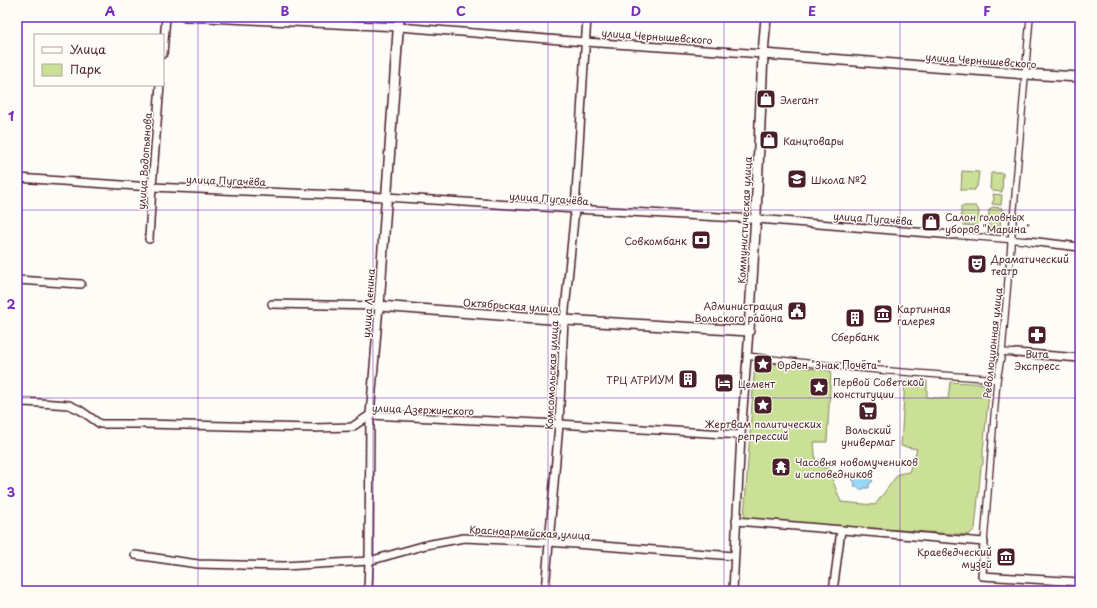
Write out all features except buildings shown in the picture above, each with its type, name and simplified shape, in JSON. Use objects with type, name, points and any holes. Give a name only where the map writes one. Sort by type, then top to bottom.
[{"type":"street","points":[[164,42],[166,17]]},
{"type":"street","name":"улица Чернышевского","points":[[185,17],[399,27],[585,42],[1080,77]]},
{"type":"street","name":"улица Ленина","points":[[368,591],[370,415],[399,17]]},
{"type":"street","name":"Комсомольская улица","points":[[545,591],[559,424],[564,320],[574,209],[587,17]]},
{"type":"street","name":"Коммунистическая улица","points":[[733,591],[741,435],[756,219],[766,17]]},
{"type":"street","name":"Революционная улица","points":[[1030,17],[1002,352],[997,380],[982,576],[1080,582]]},
{"type":"street","name":"улица Водопьянова","points":[[149,239],[160,86]]},
{"type":"street","name":"улица Пугачёва","points":[[17,178],[152,187],[386,197],[756,219],[1011,239],[1080,247]]},
{"type":"street","points":[[17,280],[81,284]]},
{"type":"street","name":"Октябрьская улица","points":[[272,304],[379,306],[564,320],[749,331]]},
{"type":"street","points":[[1002,352],[1080,358]]},
{"type":"street","points":[[747,356],[873,370],[997,380]]},
{"type":"street","name":"улица Дзержинского","points":[[17,404],[25,402],[70,405],[100,424],[314,428],[352,427],[370,415],[741,435]]},
{"type":"street","points":[[736,521],[984,542]]},
{"type":"street","points":[[833,591],[841,530]]},
{"type":"street","name":"Красноармейская улица","points":[[136,555],[198,564],[284,566],[369,561],[426,545],[464,538],[549,542],[734,556]]},
{"type":"green space","points":[[962,171],[979,172],[977,187],[975,190],[961,190]]},
{"type":"green space","points":[[991,173],[1003,173],[1002,192],[993,191],[990,189]]},
{"type":"green space","points":[[993,194],[1002,195],[1001,205],[992,204],[994,199]]},
{"type":"green space","points":[[961,206],[976,206],[979,210],[978,226],[963,225]]},
{"type":"green space","points":[[992,207],[1002,208],[1000,228],[988,228],[989,210]]},
{"type":"green space","points":[[755,361],[831,371],[827,442],[814,442],[816,466],[828,468],[841,502],[875,505],[898,474],[909,472],[917,449],[901,446],[905,380],[927,381],[927,397],[948,399],[950,382],[990,384],[983,450],[983,464],[981,467],[975,529],[969,535],[745,519]]},
{"type":"water","points":[[863,470],[866,473],[870,473],[870,478],[873,481],[869,484],[869,488],[864,488],[861,491],[859,488],[854,487],[855,483],[852,479],[855,477],[856,472]]},
{"type":"place","name":"Элегант","points":[[766,99]]},
{"type":"place","name":"Канцтовары","points":[[769,140]]},
{"type":"place","name":"Школа №2","points":[[797,179]]},
{"type":"place","name":"Салон головных уборов \"Марина\"","points":[[931,222]]},
{"type":"place","name":"Совкомбанк","points":[[701,240]]},
{"type":"place","name":"Драматический театр","points":[[977,264]]},
{"type":"place","name":"Администрация Вольского района","points":[[797,311]]},
{"type":"place","name":"Картинная галерея","points":[[883,314]]},
{"type":"place","name":"Сбербанк","points":[[855,318]]},
{"type":"place","name":"Вита Экспресс","points":[[1037,335]]},
{"type":"place","name":"Орден \"Знак Почёта\"","points":[[763,364]]},
{"type":"place","name":"ТРЦ АТРИУМ","points":[[688,379]]},
{"type":"place","name":"Цемент","points":[[724,383]]},
{"type":"place","name":"Первой Советской конституции","points":[[819,387]]},
{"type":"place","name":"Жертвам политических репрессий","points":[[763,405]]},
{"type":"place","name":"Вольский универмаг","points":[[868,411]]},
{"type":"place","name":"Часовня новомучеников и исповедников","points":[[781,467]]},
{"type":"place","name":"Краеведческий музей","points":[[1006,557]]}]
